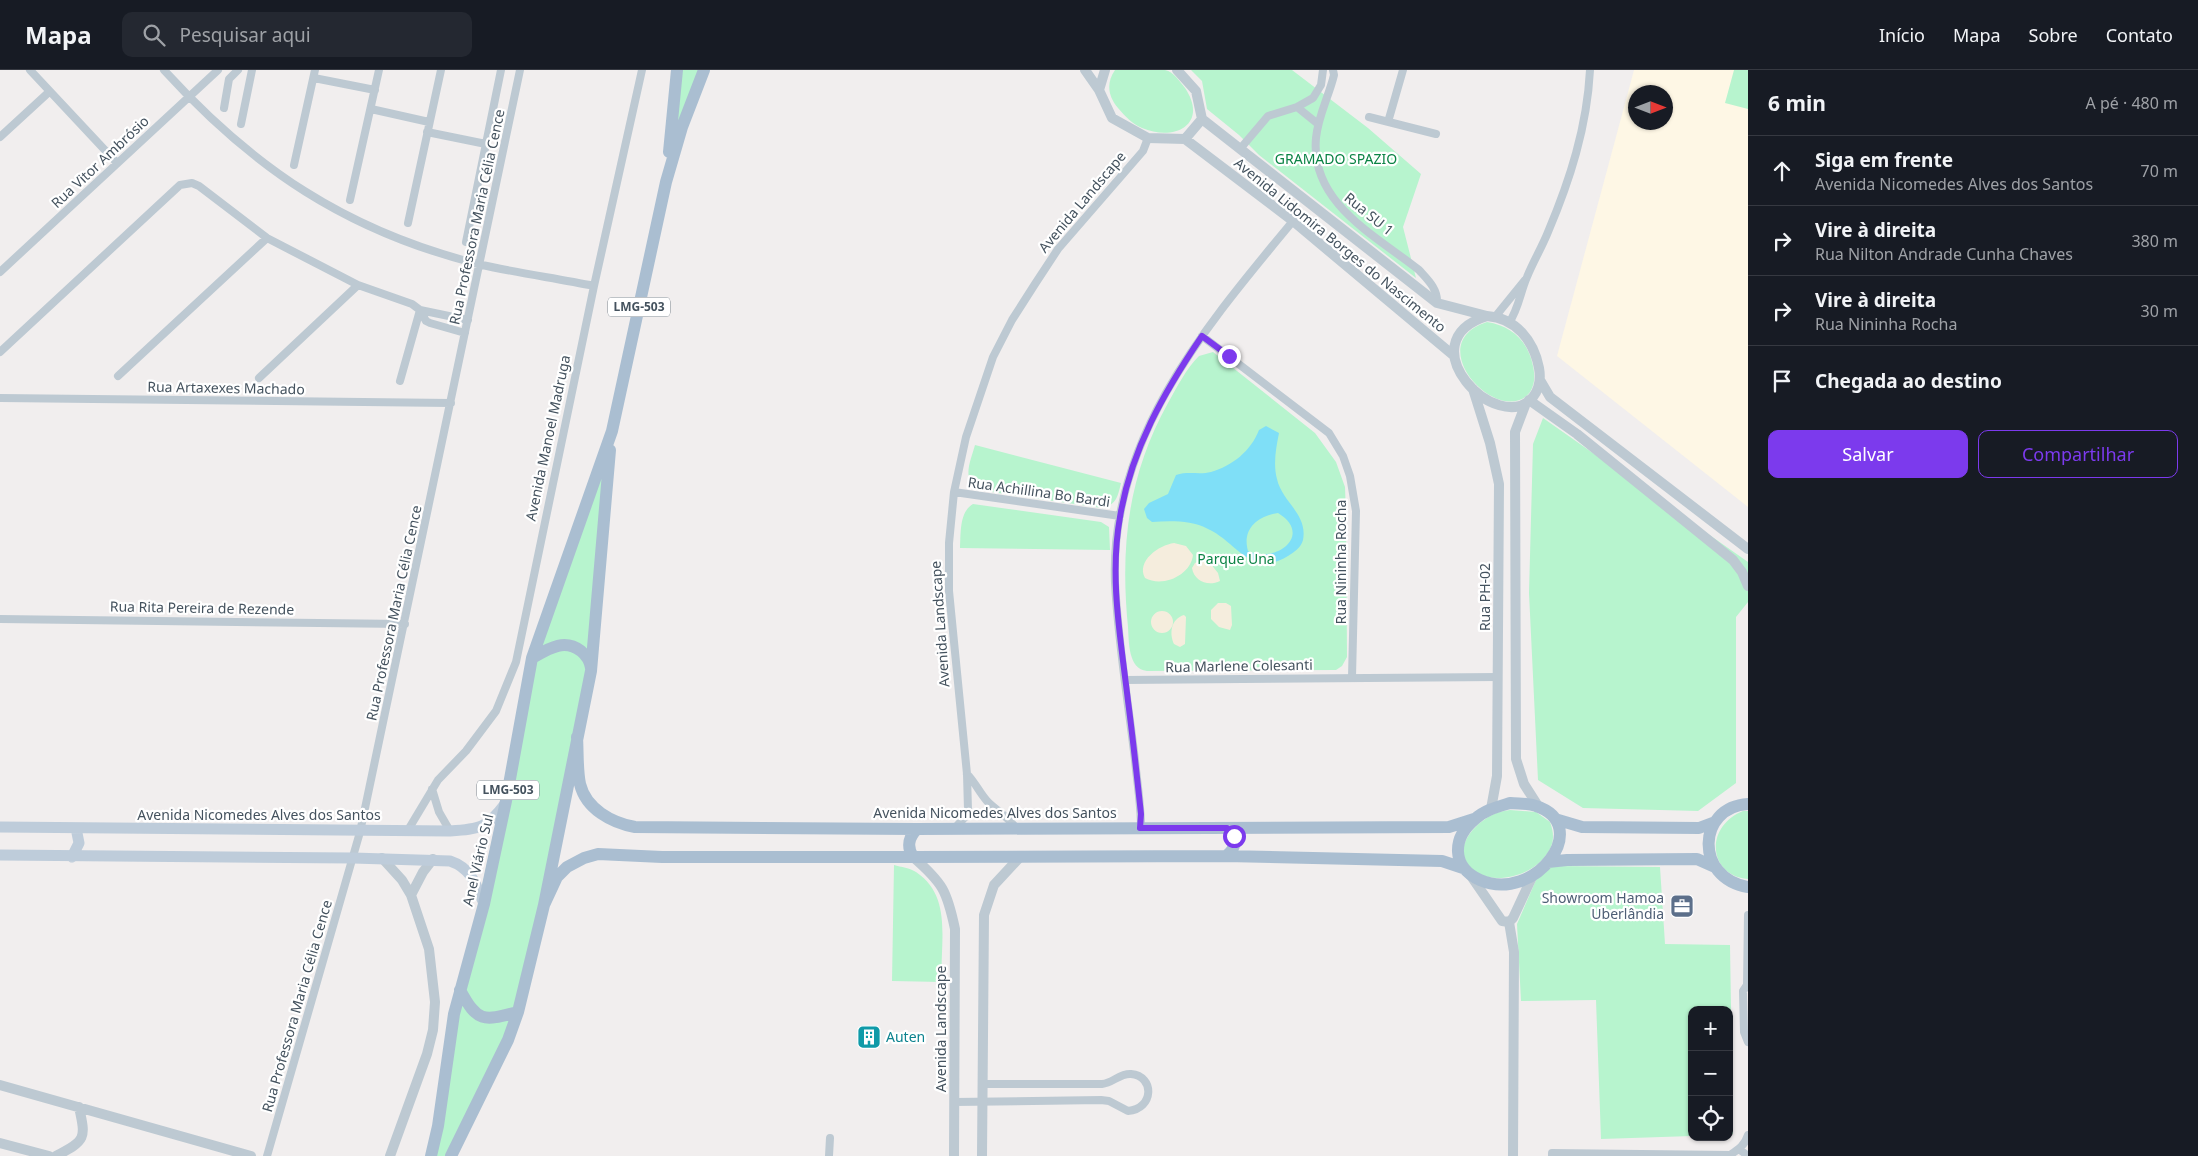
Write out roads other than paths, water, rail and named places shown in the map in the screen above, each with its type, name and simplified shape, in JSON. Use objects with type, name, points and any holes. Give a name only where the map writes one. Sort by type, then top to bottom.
[{"type":"main road","name":"Anel Viário Sul","points":[[666,182],[677,70]]},
{"type":"main road","name":"Anel Viário Sul","points":[[431,1156],[438,1126],[454,1014],[484,904],[506,801],[532,658],[612,431],[666,182],[682,127],[704,70]]},
{"type":"main road","name":"Anel Viário Sul","points":[[452,1156],[497,1066],[518,1012],[544,905],[591,671],[612,431]]},
{"type":"main road","points":[[532,658],[550,648],[568,644],[586,655],[591,671]]},
{"type":"main road","name":"Avenida Nicomedes Alves dos Santos","points":[[577,737],[579,774],[583,792],[592,806],[602,814],[625,825],[635,827],[918,829],[1449,827],[1474,819]]},
{"type":"main road","name":"Avenida Nicomedes Alves dos Santos","points":[[0,827],[360,832],[450,831],[482,827],[490,822],[506,801]]},
{"type":"main road","points":[[544,905],[558,877],[567,866],[598,854],[662,857],[1226,856],[1442,861],[1466,871],[1487,883],[1506,884],[1525,880],[1548,862],[1558,846],[1560,836],[1555,819],[1538,806],[1510,804],[1491,809],[1474,819],[1459,841],[1458,850],[1466,871]]},
{"type":"main road","points":[[1555,819],[1582,826],[1699,828],[1715,822],[1731,808],[1748,804]]},
{"type":"main road","points":[[1715,822],[1708,843],[1709,854],[1715,867],[1728,880],[1748,887]]},
{"type":"main road","points":[[72,857],[79,843],[76,828]]},
{"type":"main road","points":[[1226,856],[1231,852],[1235,842],[1227,828]]},
{"type":"main road","points":[[913,857],[909,846],[910,839],[918,829]]},
{"type":"main road","points":[[0,855],[433,859],[455,862],[469,872],[475,880],[484,904]]},
{"type":"main road","points":[[1548,862],[1567,860],[1697,859],[1715,867]]},
{"type":"main road","points":[[460,990],[469,1007],[481,1017],[498,1017],[518,1012]]},
{"type":"street","points":[[30,70],[117,163]]},
{"type":"street","points":[[164,70],[189,98],[238,143],[269,168],[330,208],[396,238],[479,264],[594,286]]},
{"type":"street","name":"Rua Vitor Ambrósio","points":[[0,272],[218,70]]},
{"type":"street","points":[[224,108],[229,79],[238,70]]},
{"type":"street","points":[[241,124],[252,70]]},
{"type":"street","points":[[350,200],[379,70]]},
{"type":"street","points":[[408,223],[441,70]]},
{"type":"street","points":[[466,242],[501,70]]},
{"type":"street","name":"Rua Professora Maria Célia Cence","points":[[267,1156],[360,832],[520,70]]},
{"type":"street","name":"Avenida Manoel Madruga","points":[[408,830],[432,789],[446,770],[466,751],[496,711],[516,662],[594,286],[642,70]]},
{"type":"street","points":[[1085,70],[1099,90],[1112,118],[1148,138],[1185,139],[1202,119],[1196,91],[1177,70]]},
{"type":"street","points":[[1099,90],[1106,70]]},
{"type":"street","points":[[1240,149],[1268,116],[1297,107],[1313,98],[1319,89],[1323,70]]},
{"type":"street","name":"Rua SU 1","points":[[1334,70],[1330,93],[1318,124],[1316,138],[1317,164],[1320,175],[1334,201],[1350,217],[1419,270],[1438,294],[1437,303]]},
{"type":"street","points":[[1388,122],[1403,70]]},
{"type":"street","points":[[1509,323],[1517,312],[1526,278],[1548,232],[1575,160],[1584,123],[1590,70]]},
{"type":"street","points":[[294,165],[314,74],[375,90]]},
{"type":"street","points":[[0,137],[49,92]]},
{"type":"street","points":[[1297,107],[1318,124]]},
{"type":"street","points":[[371,109],[429,122]]},
{"type":"street","points":[[1369,117],[1436,134]]},
{"type":"street","name":"Avenida Lidomira Borges do Nascimento","points":[[1202,119],[1437,303],[1491,317]]},
{"type":"street","points":[[427,132],[486,144]]},
{"type":"street","name":"Avenida Landscape","points":[[954,828],[966,816],[968,810],[967,774],[949,591],[949,543],[954,492],[966,437],[993,357],[1012,320],[1058,249],[1143,151],[1148,138]]},
{"type":"street","name":"Avenida Lidomira Borges do Nascimento","points":[[1185,139],[1293,221],[1453,355]]},
{"type":"street","points":[[0,352],[180,185],[192,183],[199,186],[267,238],[358,285],[412,304],[420,310],[426,321],[430,323],[466,333]]},
{"type":"street","points":[[1140,828],[1141,814],[1115,580],[1120,516],[1132,469],[1145,431],[1166,391],[1202,336],[1293,221]]},
{"type":"street","points":[[118,376],[267,238]]},
{"type":"street","points":[[1491,317],[1526,278]]},
{"type":"street","points":[[259,378],[358,285]]},
{"type":"street","points":[[420,310],[468,320]]},
{"type":"street","points":[[400,380],[420,310]]},
{"type":"street","points":[[1528,401],[1510,407],[1488,401],[1472,389],[1461,374],[1453,355],[1456,342],[1462,330],[1473,321],[1491,317],[1517,327],[1528,339],[1536,354],[1540,380],[1550,397],[1748,549]]},
{"type":"street","name":"Rua Nininha Rocha","points":[[1202,336],[1329,433],[1343,456],[1350,476],[1356,511],[1352,678]]},
{"type":"street","points":[[1538,806],[1524,784],[1516,759],[1515,432],[1528,401],[1538,388],[1540,380]]},
{"type":"street","name":"Rua PH-02","points":[[1472,389],[1490,443],[1499,484],[1497,776],[1491,809]]},
{"type":"street","name":"Rua Artaxexes Machado","points":[[0,398],[451,403]]},
{"type":"street","points":[[1528,401],[1577,434],[1733,560],[1742,572],[1748,586]]},
{"type":"street","name":"Rua Achillina Bo Bardi","points":[[954,492],[1120,516]]},
{"type":"street","points":[[1686,522],[1696,508]]},
{"type":"street","name":"Rua Rita Pereira de Rezende","points":[[0,619],[404,624]]},
{"type":"street","name":"Rua Marlene Colesanti","points":[[1125,680],[1498,677]]},
{"type":"street","points":[[967,774],[974,781],[985,799],[1010,819],[1016,829]]},
{"type":"street","points":[[432,789],[439,812],[450,831]]},
{"type":"street","name":"Avenida Landscape","points":[[913,857],[944,888],[955,929],[954,1156]]},
{"type":"street","points":[[982,1156],[984,915],[994,885],[1020,857]]},
{"type":"street","points":[[382,858],[402,880],[411,895],[429,949],[435,1002],[433,1030],[427,1054],[390,1156]]},
{"type":"street","points":[[411,895],[423,872],[433,859]]},
{"type":"street","points":[[1466,871],[1502,921],[1509,922]]},
{"type":"street","points":[[1509,922],[1513,918],[1533,875]]},
{"type":"street","points":[[1748,915],[1747,985],[1743,991],[1744,1032],[1748,1042]]},
{"type":"street","points":[[1509,922],[1514,952],[1513,1156]]},
{"type":"street","points":[[954,1102],[1101,1100],[1116,1104],[1122,1109],[1134,1110],[1145,1103],[1148,1091],[1144,1079],[1132,1074],[1126,1074],[1109,1084],[983,1084]]},
{"type":"street","points":[[1029,1084],[1030,1101]]},
{"type":"street","points":[[0,1085],[250,1156]]},
{"type":"street","points":[[56,1156],[73,1147],[84,1134],[79,1107]]},
{"type":"street","points":[[1552,1154],[1730,1155],[1746,1142],[1748,1135]]},
{"type":"street","points":[[829,1156],[830,1138]]},
{"type":"street","points":[[0,1143],[49,1156]]},
{"type":"street","points":[[1739,1149],[1748,1156]]},
{"type":"water","points":[[1266,426],[1279,433],[1275,462],[1277,479],[1284,495],[1302,523],[1304,531],[1303,540],[1299,548],[1275,562],[1264,563],[1254,561],[1245,556],[1218,535],[1201,526],[1180,522],[1152,522],[1147,518],[1144,509],[1149,503],[1168,494],[1176,475],[1207,473],[1226,466],[1246,451],[1256,438],[1259,430]],"holes":[[[1278,513],[1288,521],[1292,530],[1292,538],[1287,545],[1280,550],[1270,553],[1259,554],[1248,551],[1247,537],[1252,525],[1257,521],[1263,517]]]},
{"type":"place","name":"Showroom Hamoa Uberlândia","points":[[1682,906]]},
{"type":"place","name":"Auten","points":[[869,1037]]},
{"type":"park label","name":"GRAMADO SPAZIO","points":[[1336,159]]},
{"type":"park label","name":"Parque Una","points":[[1236,559]]}]
